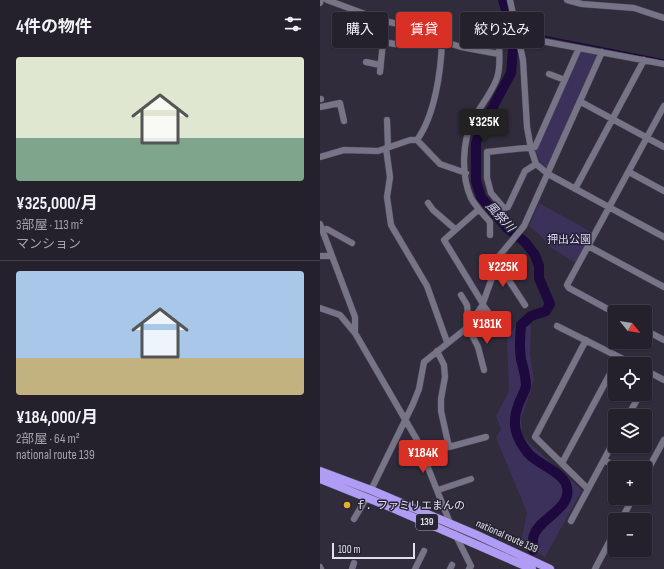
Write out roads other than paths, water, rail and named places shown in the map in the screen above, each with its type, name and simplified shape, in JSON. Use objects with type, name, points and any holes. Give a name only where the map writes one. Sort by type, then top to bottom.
[{"type":"highway","name":"national route 139","points":[[320,471],[532,569]]},
{"type":"highway","name":"national route 139","points":[[320,479],[369,493],[450,523],[550,569]]},
{"type":"street","points":[[327,0],[360,12]]},
{"type":"street","points":[[510,0],[513,12]]},
{"type":"street","points":[[567,0],[582,4],[634,8],[664,18]]},
{"type":"street","points":[[544,41],[664,64]]},
{"type":"street","points":[[452,44],[499,54]]},
{"type":"street","points":[[380,72],[382,48]]},
{"type":"street","points":[[417,140],[427,122],[433,100],[442,48]]},
{"type":"street","points":[[490,235],[490,222],[478,210],[471,198],[466,173],[468,132],[496,80],[500,48]]},
{"type":"street","points":[[521,48],[527,127],[531,149],[536,164],[548,174],[664,237]]},
{"type":"street","points":[[536,164],[524,171],[508,207],[504,208],[491,193],[487,178],[487,152],[531,149],[535,147],[579,48]]},
{"type":"street","points":[[354,519],[406,420],[419,389],[424,362],[447,342],[469,326],[483,305],[500,255],[521,230],[581,102],[602,52]]},
{"type":"street","points":[[575,189],[644,60]]},
{"type":"street","points":[[366,62],[380,65]]},
{"type":"street","points":[[549,74],[565,80]]},
{"type":"street","points":[[581,102],[664,147]]},
{"type":"street","points":[[320,107],[340,103],[344,121]]},
{"type":"street","points":[[608,309],[569,288],[567,285],[664,106]]},
{"type":"street","points":[[387,120],[387,148],[390,177],[387,197],[391,226],[427,286],[447,342]]},
{"type":"street","points":[[320,157],[344,150],[378,150],[410,140],[417,140],[440,164],[466,173]]},
{"type":"street","points":[[629,172],[664,190]]},
{"type":"street","points":[[428,203],[433,210],[455,229]]},
{"type":"street","points":[[478,210],[444,240],[483,305],[497,324]]},
{"type":"street","points":[[352,243],[327,228],[321,227],[323,238],[332,256],[355,317],[355,333]]},
{"type":"street","points":[[588,246],[664,287]]},
{"type":"street","points":[[320,256],[332,256]]},
{"type":"street","points":[[497,262],[525,305]]},
{"type":"street","points":[[461,295],[466,305],[469,326],[478,347],[484,370]]},
{"type":"street","points":[[320,308],[340,315],[355,333],[406,420],[420,447],[450,523]]},
{"type":"street","points":[[557,326],[619,356],[562,463]]},
{"type":"street","points":[[652,334],[664,340]]},
{"type":"street","points":[[586,340],[535,437],[588,489]]},
{"type":"street","points":[[437,351],[444,365],[445,377],[441,399],[441,411],[449,446],[486,437]]},
{"type":"street","points":[[652,374],[664,380]]},
{"type":"street","points":[[652,462],[664,440]]},
{"type":"street","points":[[571,521],[608,452]]},
{"type":"street","points":[[604,460],[608,462]]},
{"type":"street","points":[[438,490],[471,479]]},
{"type":"street","points":[[455,534],[471,568]]},
{"type":"street","points":[[595,569],[608,544]]},
{"type":"street","points":[[415,569],[424,551]]},
{"type":"waterway","name":"風祭川","points":[[503,0],[514,39],[511,73],[480,131],[476,143],[476,181],[481,197],[507,228],[525,242],[535,255],[539,266],[539,278],[550,304],[546,311],[531,316],[521,325],[520,351],[526,386],[519,403],[515,423],[517,435],[528,453],[537,461],[559,475],[566,484],[567,492],[566,500],[556,512],[537,529],[533,537],[533,550]]},
{"type":"waterway","points":[[544,36],[664,60]]},
{"type":"place","name":"ｆ．ファミリエまんの","points":[[347,505]]},
{"type":"park label","name":"押出公園","points":[[569,239]]}]
